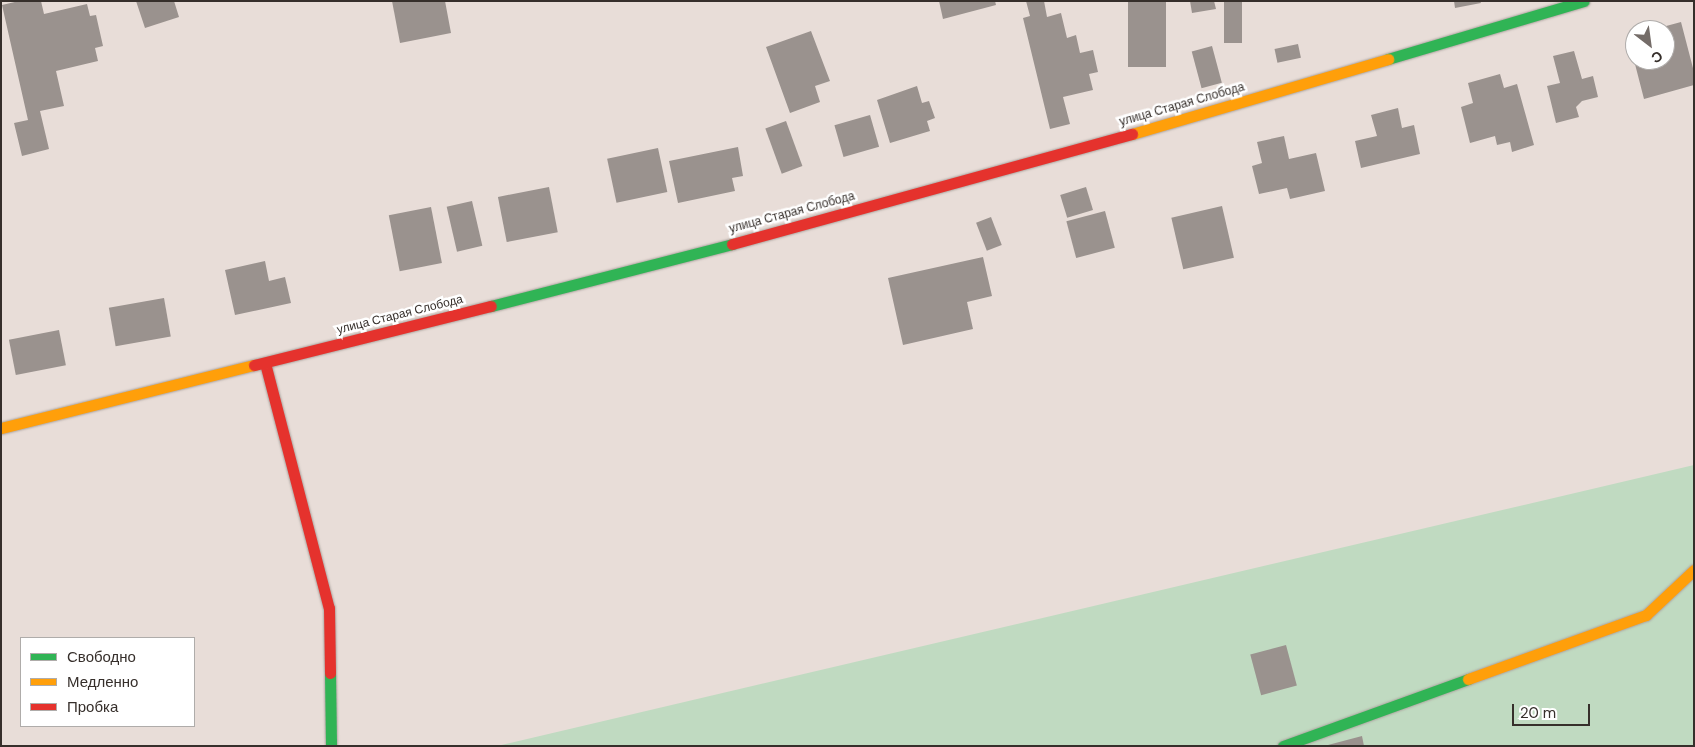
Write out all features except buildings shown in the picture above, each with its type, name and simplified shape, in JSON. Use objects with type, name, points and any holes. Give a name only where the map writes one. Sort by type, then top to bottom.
[{"type":"street","name":"улица Старая Слобода","points":[[1,428],[667,262],[1106,142],[1584,1]]},
{"type":"street","points":[[265,363],[328,608],[331,746]]},
{"type":"street","points":[[1282,746],[1646,615],[1694,570]]},
{"type":"green space","points":[[1694,465],[1694,746],[497,746]]},
{"type":"traffic: fast","points":[[1388,59],[1584,1]]},
{"type":"traffic: fast","points":[[491,306],[732,244]]},
{"type":"traffic: fast","points":[[330,673],[331,746]]},
{"type":"traffic: fast","points":[[1283,746],[1468,679]]},
{"type":"traffic: slow","points":[[1132,134],[1388,59]]},
{"type":"traffic: slow","points":[[1,428],[254,365]]},
{"type":"traffic: slow","points":[[1468,679],[1646,615],[1694,570]]},
{"type":"traffic: jam","points":[[732,244],[1132,134]]},
{"type":"traffic: jam","points":[[254,365],[491,306]]},
{"type":"traffic: jam","points":[[265,363],[329,608],[330,673]]}]
